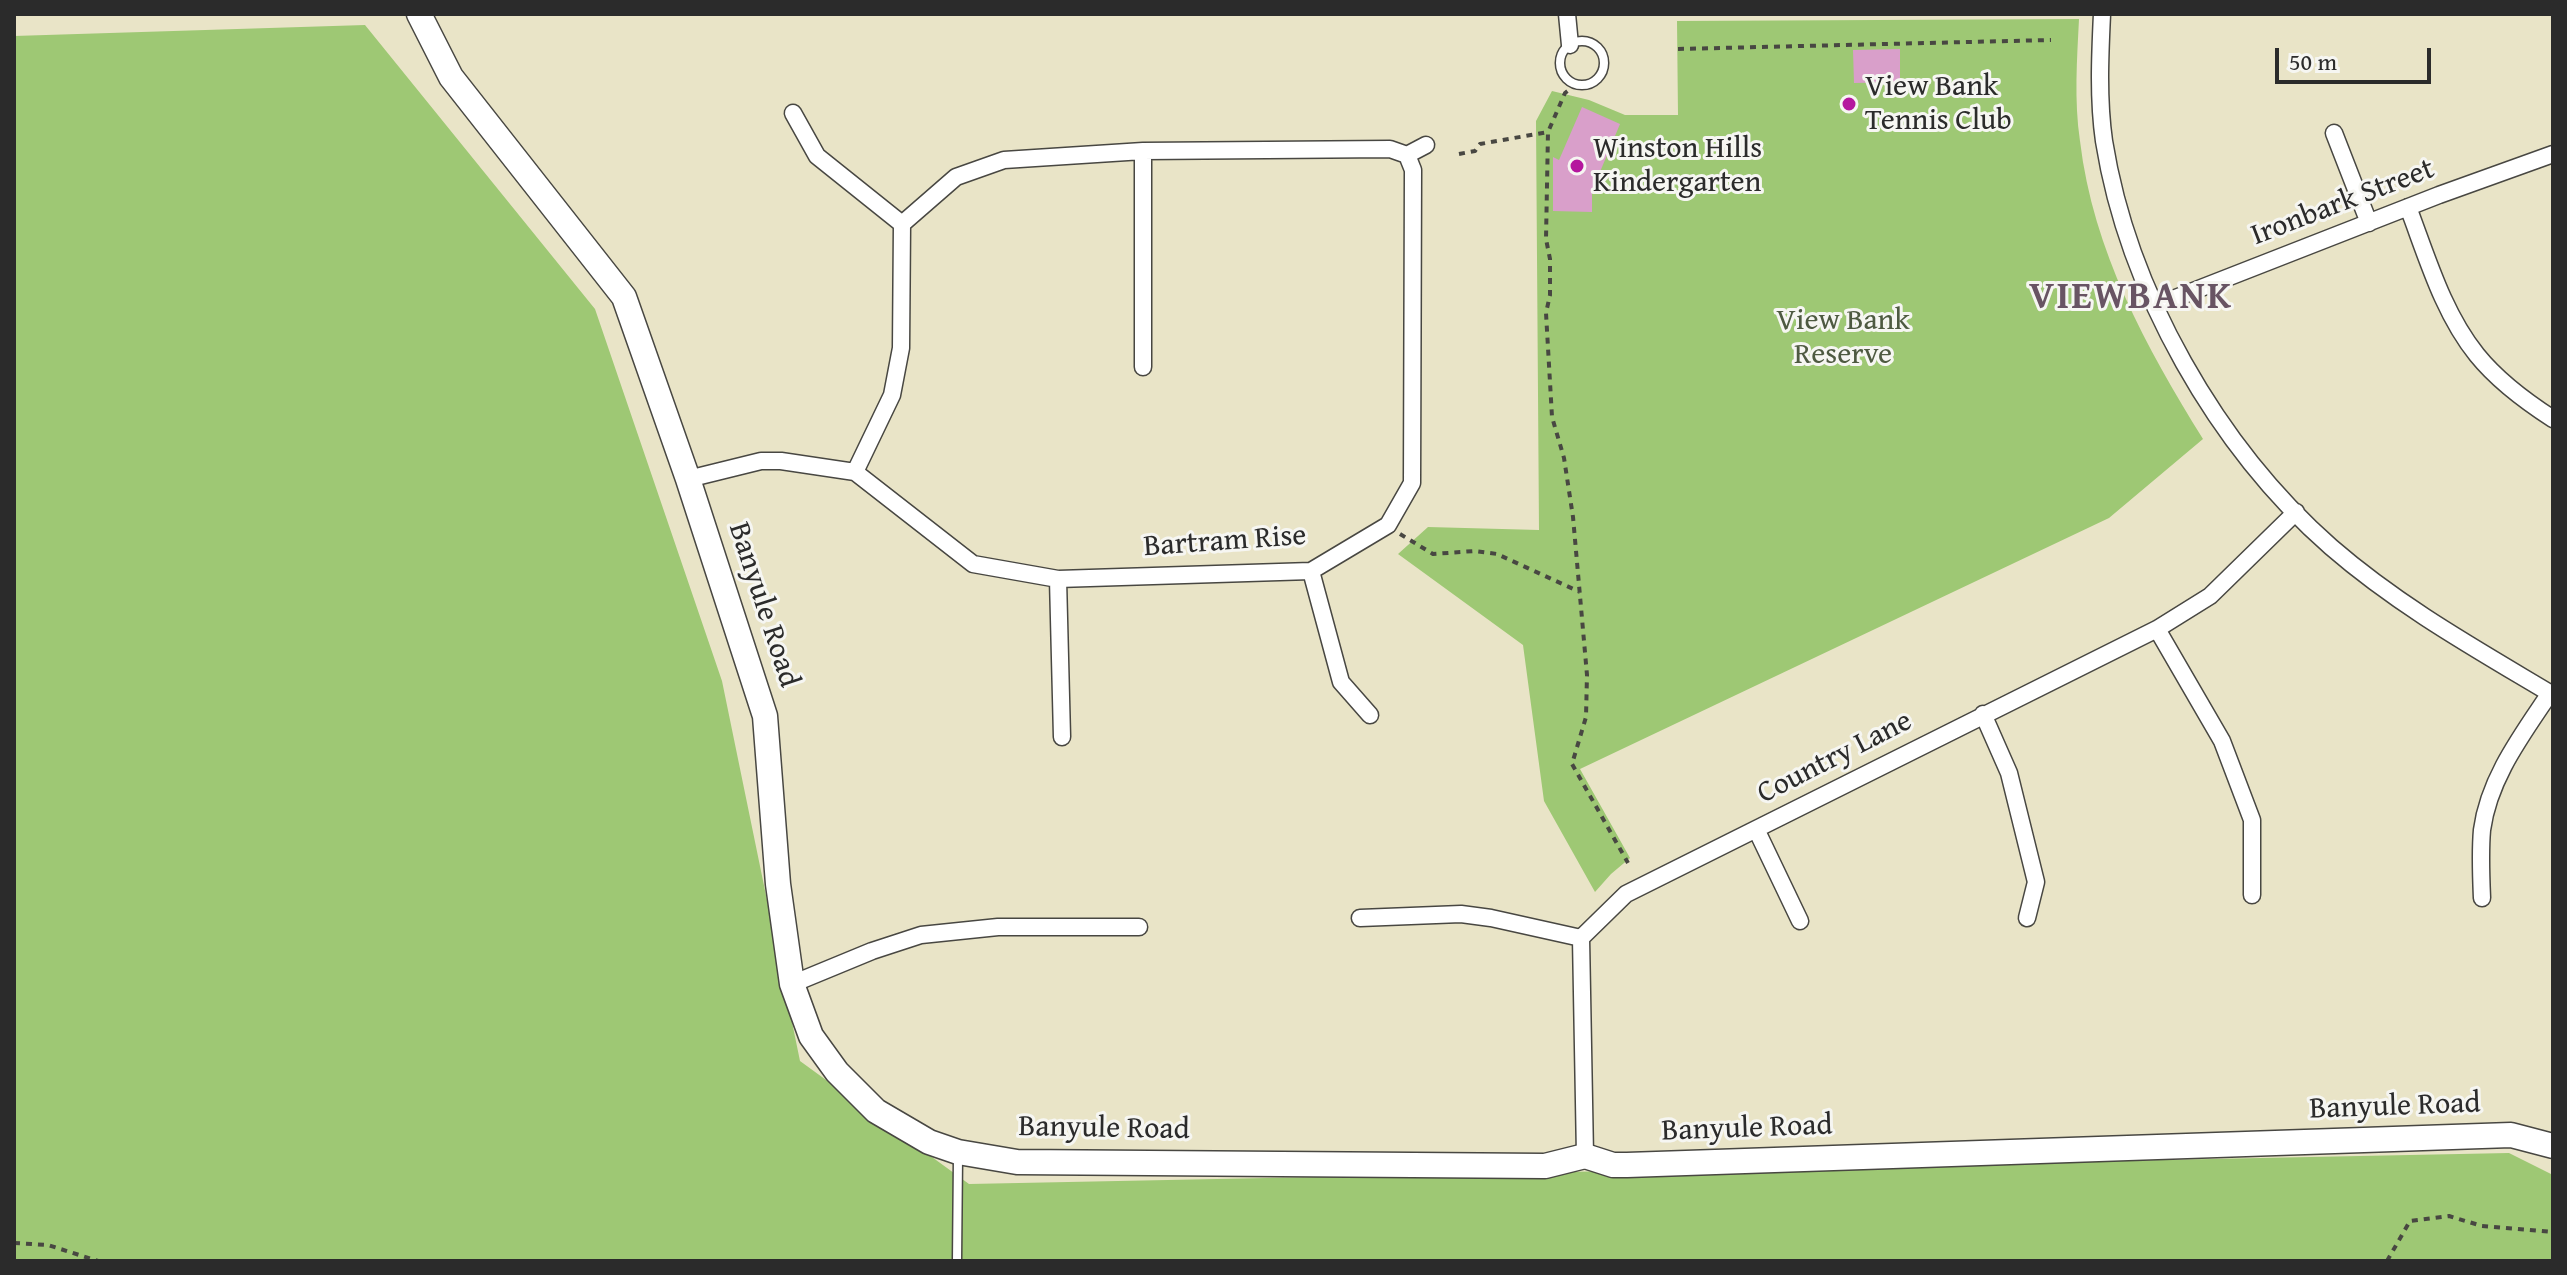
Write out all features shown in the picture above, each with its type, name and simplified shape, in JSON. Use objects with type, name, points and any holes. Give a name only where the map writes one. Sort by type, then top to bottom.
[{"type":"street","name":"Banyule Road","points":[[419,14],[451,77],[624,297],[688,479],[765,716],[778,884],[792,984],[811,1036],[837,1072],[876,1111],[929,1142],[958,1152],[1017,1162],[1545,1166],[1585,1156],[1613,1165],[1627,1165],[2511,1135],[2553,1146]]},
{"type":"street","points":[[1567,14],[1570,45]]},
{"type":"street","points":[[2102,14],[2100,97],[2110,174],[2123,226],[2155,306],[2194,379],[2222,423],[2259,471],[2330,546],[2400,602],[2552,694],[2515,745],[2489,801],[2480,854],[2482,898]]},
{"type":"street","points":[[793,113],[817,156],[902,224]]},
{"type":"street","points":[[2334,133],[2369,223]]},
{"type":"street","points":[[855,472],[892,395],[898,364],[901,348],[902,224],[956,177],[1004,160],[1143,151],[1390,149],[1407,155],[1426,145]]},
{"type":"street","points":[[1143,151],[1143,367]]},
{"type":"street","name":"Ironbark Street","points":[[2155,306],[2553,154]]},
{"type":"street","name":"Bartram Rise","points":[[688,479],[761,461],[855,472],[973,564],[1058,579],[1311,571],[1388,525],[1412,483],[1413,170],[1407,155]]},
{"type":"street","points":[[2408,207],[2458,327],[2476,354],[2495,375],[2553,419]]},
{"type":"street","name":"Country Lane","points":[[1581,938],[1626,894],[2157,629],[2210,596],[2296,512]]},
{"type":"street","points":[[1311,571],[1341,682],[1370,715]]},
{"type":"street","points":[[1058,579],[1062,737]]},
{"type":"street","points":[[2157,629],[2222,741],[2252,820],[2252,895]]},
{"type":"street","points":[[1983,714],[2009,773],[2036,882],[2027,918]]},
{"type":"street","points":[[1756,829],[1800,921]]},
{"type":"street","points":[[1360,918],[1461,914],[1581,938],[1585,1156]]},
{"type":"street","points":[[792,984],[872,951],[921,935],[998,927],[1139,927]]},
{"type":"lane","points":[[1585,41],[1598,49],[1604,63],[1598,77],[1585,85],[1577,84],[1563,75],[1560,67],[1563,51],[1570,45],[1585,41]]},
{"type":"lane","points":[[957,1261],[958,1152]]},
{"type":"path","points":[[1678,49],[2051,40]]},
{"type":"path","points":[[1577,84],[1565,93],[1548,132],[1546,239],[1550,259],[1550,295],[1546,313],[1552,417],[1564,458],[1569,491],[1588,698],[1586,717],[1572,764],[1628,863]]},
{"type":"path","points":[[1459,154],[1475,151],[1480,144],[1548,132]]},
{"type":"path","points":[[1388,525],[1429,553],[1491,552],[1580,592]]},
{"type":"path","points":[[2387,1261],[2410,1221],[2449,1216],[2482,1226],[2553,1232]]},
{"type":"path","points":[[14,1243],[48,1245],[98,1261]]},
{"type":"green space","name":"View Bank Reserve","points":[[2079,19],[2076,80],[2078,126],[2097,221],[2142,333],[2203,439],[2109,518],[1580,769],[1630,858],[1595,892],[1544,801],[1523,645],[1398,554],[1428,527],[1539,530],[1536,121],[1552,91],[1589,100],[1625,115],[1678,115],[1677,21]]},
{"type":"green space","points":[[365,25],[595,309],[722,681],[800,1061],[969,1184],[2509,1153],[2553,1175],[2553,1261],[14,1261],[14,36]]},
{"type":"building","points":[[1900,49],[1900,82],[1854,83],[1853,50]]},
{"type":"building","name":"Winston Hills Kindergarten","points":[[1582,107],[1620,124],[1592,191],[1592,212],[1553,211],[1553,157],[1559,160]]},
{"type":"place","name":"View Bank Tennis Club","points":[[1849,104]]},
{"type":"place","name":"Winston Hills Kindergarten","points":[[1577,166]]},
{"type":"district","name":"VIEWBANK","points":[[2131,298]]}]
